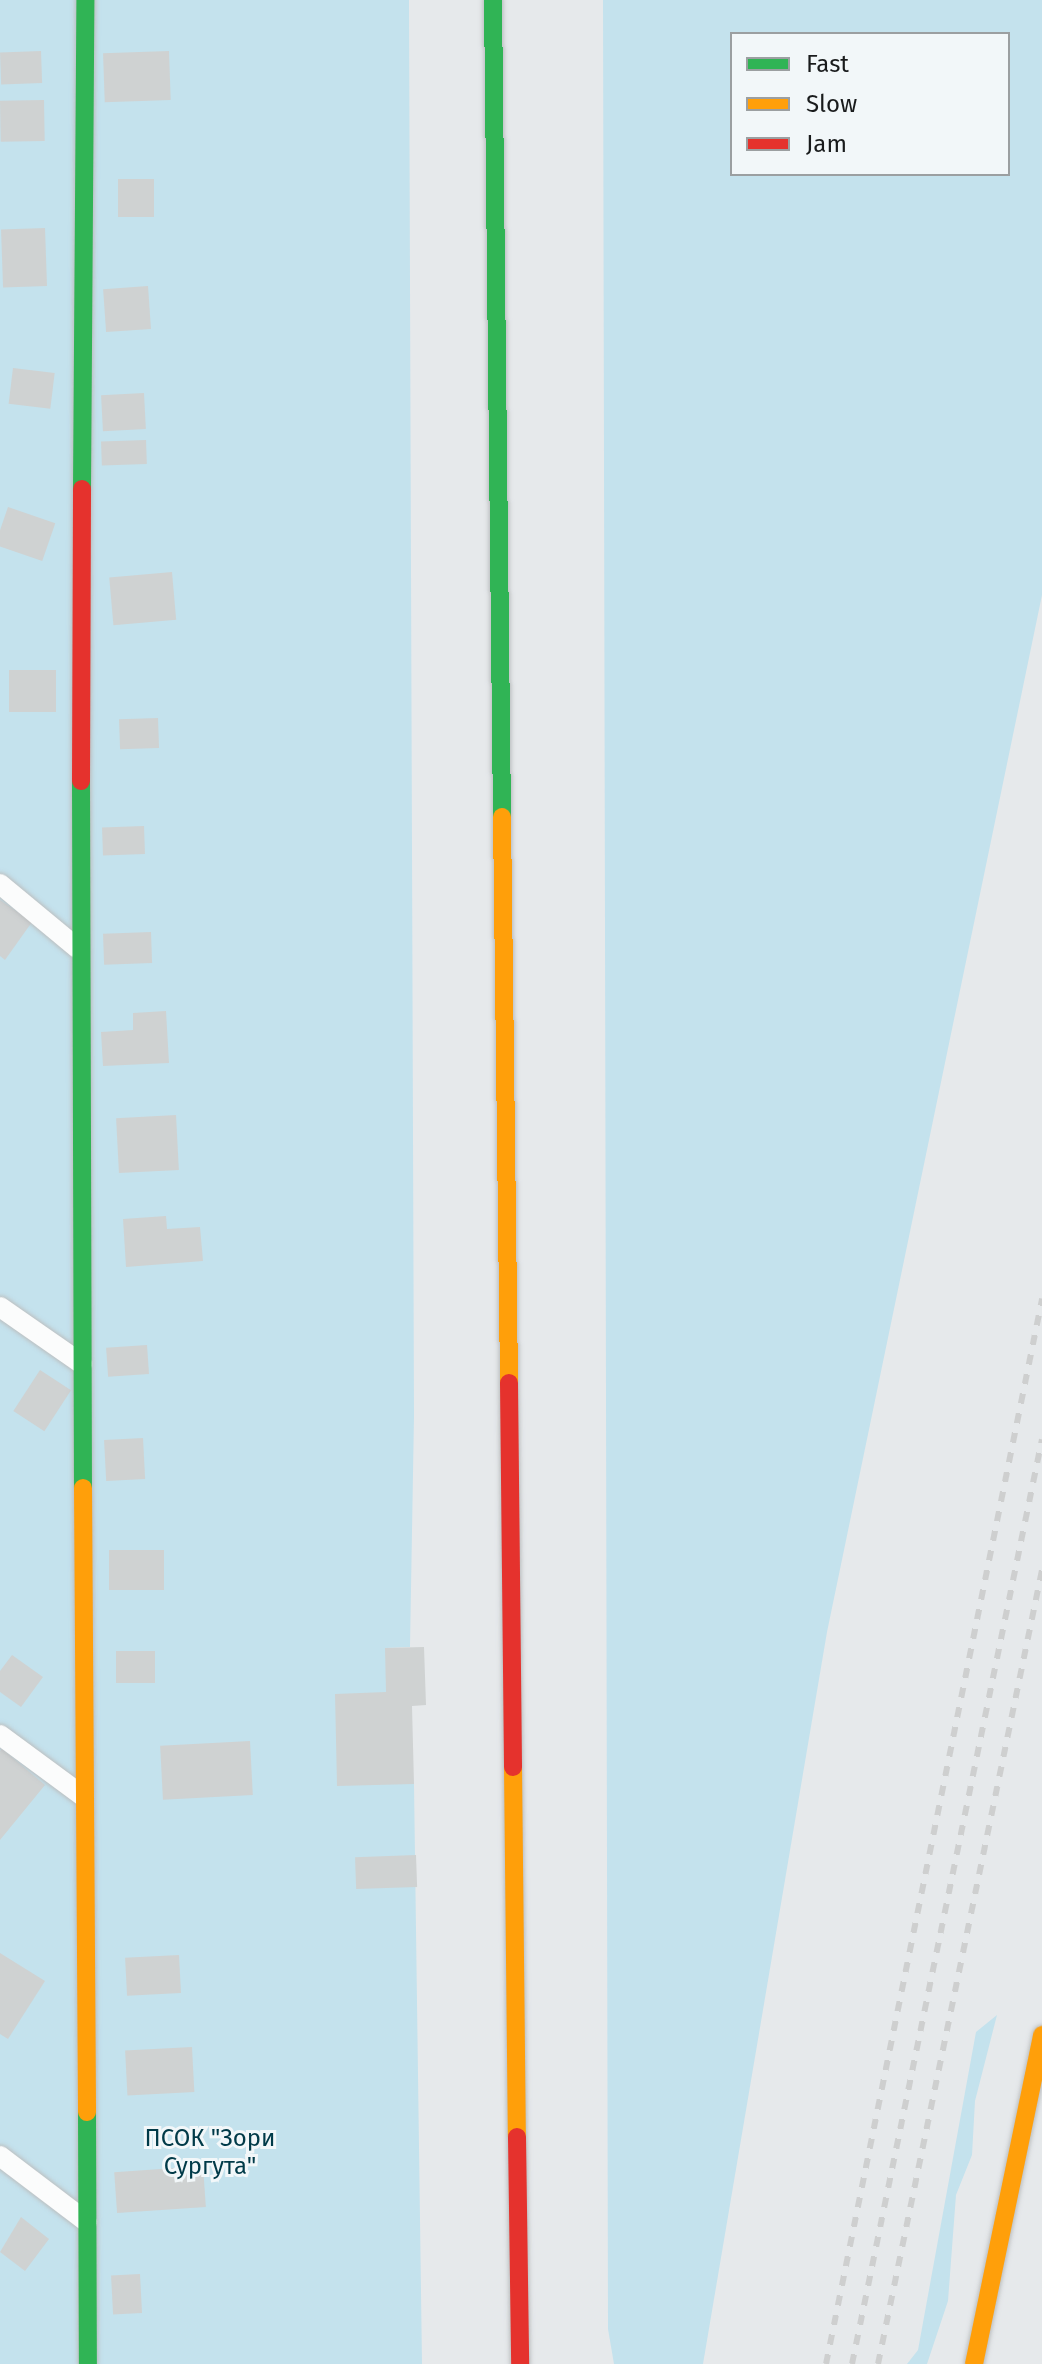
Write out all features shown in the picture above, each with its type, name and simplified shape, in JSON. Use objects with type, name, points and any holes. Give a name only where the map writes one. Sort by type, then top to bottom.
[{"type":"main road","points":[[85,0],[80,951],[88,2364]]},
{"type":"main road","points":[[493,0],[520,2364]]},
{"type":"main road","points":[[974,2364],[1042,2035]]},
{"type":"lane","points":[[0,884],[80,951]]},
{"type":"lane","points":[[0,1307],[82,1364]]},
{"type":"lane","points":[[0,1735],[84,1797]]},
{"type":"lane","points":[[0,2156],[87,2222]]},
{"type":"green space","name":"ПСОК \"Зори Сургута\"","points":[[0,0],[409,0],[414,1416],[410,1647],[386,1648],[414,1784],[422,2364],[0,2364]]},
{"type":"green space","points":[[603,0],[1042,0],[1042,595],[827,1632],[703,2364],[614,2364],[608,2329]]},
{"type":"green space","points":[[997,2015],[975,2101],[972,2155],[956,2195],[948,2301],[927,2364],[907,2364],[918,2350],[976,2032]]},
{"type":"building","points":[[41,51],[42,83],[1,84],[0,52]]},
{"type":"building","points":[[169,51],[171,100],[105,102],[103,53]]},
{"type":"building","points":[[44,100],[45,141],[1,142],[0,101]]},
{"type":"building","points":[[118,179],[154,179],[154,217],[118,217]]},
{"type":"building","points":[[45,228],[47,286],[3,288],[1,230]]},
{"type":"building","points":[[148,286],[151,329],[106,332],[103,289]]},
{"type":"building","points":[[13,368],[55,373],[50,409],[9,404]]},
{"type":"building","points":[[144,393],[146,429],[103,431],[101,395]]},
{"type":"building","points":[[146,440],[147,464],[102,466],[101,442]]},
{"type":"building","points":[[8,507],[55,523],[42,561],[0,547],[0,530]]},
{"type":"building","points":[[172,572],[176,620],[113,625],[109,577]]},
{"type":"building","points":[[9,670],[56,670],[56,712],[9,712]]},
{"type":"building","points":[[158,718],[159,748],[120,749],[119,719]]},
{"type":"building","points":[[144,826],[145,854],[103,855],[102,827]]},
{"type":"building","points":[[0,900],[32,922],[5,960],[0,956]]},
{"type":"building","points":[[151,932],[152,963],[104,965],[103,934]]},
{"type":"building","points":[[166,1011],[169,1063],[103,1066],[101,1032],[133,1030],[133,1013]]},
{"type":"building","points":[[176,1115],[179,1170],[119,1173],[116,1118]]},
{"type":"building","points":[[166,1216],[167,1229],[200,1227],[203,1261],[126,1267],[123,1219]]},
{"type":"building","points":[[147,1345],[149,1374],[108,1377],[106,1348]]},
{"type":"building","points":[[40,1370],[71,1390],[44,1431],[13,1411]]},
{"type":"building","points":[[143,1438],[145,1479],[106,1481],[104,1440]]},
{"type":"building","points":[[109,1550],[164,1550],[164,1590],[109,1590]]},
{"type":"building","points":[[424,1647],[426,1705],[412,1706],[414,1784],[337,1786],[335,1694],[386,1692],[385,1648]]},
{"type":"building","points":[[116,1651],[155,1651],[155,1683],[116,1683]]},
{"type":"building","points":[[12,1655],[43,1677],[21,1707],[0,1692],[0,1671]]},
{"type":"building","points":[[250,1741],[253,1795],[163,1800],[160,1746]]},
{"type":"building","points":[[2,1749],[45,1785],[0,1840],[0,1751]]},
{"type":"building","points":[[416,1855],[417,1887],[356,1889],[355,1857]]},
{"type":"building","points":[[0,1953],[45,1981],[8,2039],[0,2034]]},
{"type":"building","points":[[179,1955],[181,1993],[127,1996],[125,1958]]},
{"type":"building","points":[[192,2047],[194,2092],[127,2095],[125,2051]]},
{"type":"building","points":[[203,2166],[206,2207],[117,2213],[114,2172]]},
{"type":"building","points":[[21,2217],[49,2239],[25,2271],[0,2252]]},
{"type":"building","points":[[140,2274],[142,2313],[113,2314],[111,2276]]},
{"type":"railway","points":[[826,2364],[1042,1299]]},
{"type":"railway","points":[[852,2364],[1042,1439]]},
{"type":"railway","points":[[878,2364],[1042,1570]]},
{"type":"traffic: fast","points":[[82,489],[85,0]]},
{"type":"traffic: fast","points":[[493,0],[502,817]]},
{"type":"traffic: fast","points":[[81,781],[83,1488]]},
{"type":"traffic: fast","points":[[87,2112],[88,2364]]},
{"type":"traffic: slow","points":[[502,817],[509,1383]]},
{"type":"traffic: slow","points":[[83,1488],[87,2112]]},
{"type":"traffic: slow","points":[[513,1767],[517,2137]]},
{"type":"traffic: slow","points":[[974,2364],[1042,2035]]},
{"type":"traffic: jam","points":[[81,781],[82,489]]},
{"type":"traffic: jam","points":[[509,1383],[513,1767]]},
{"type":"traffic: jam","points":[[517,2137],[520,2364]]}]
